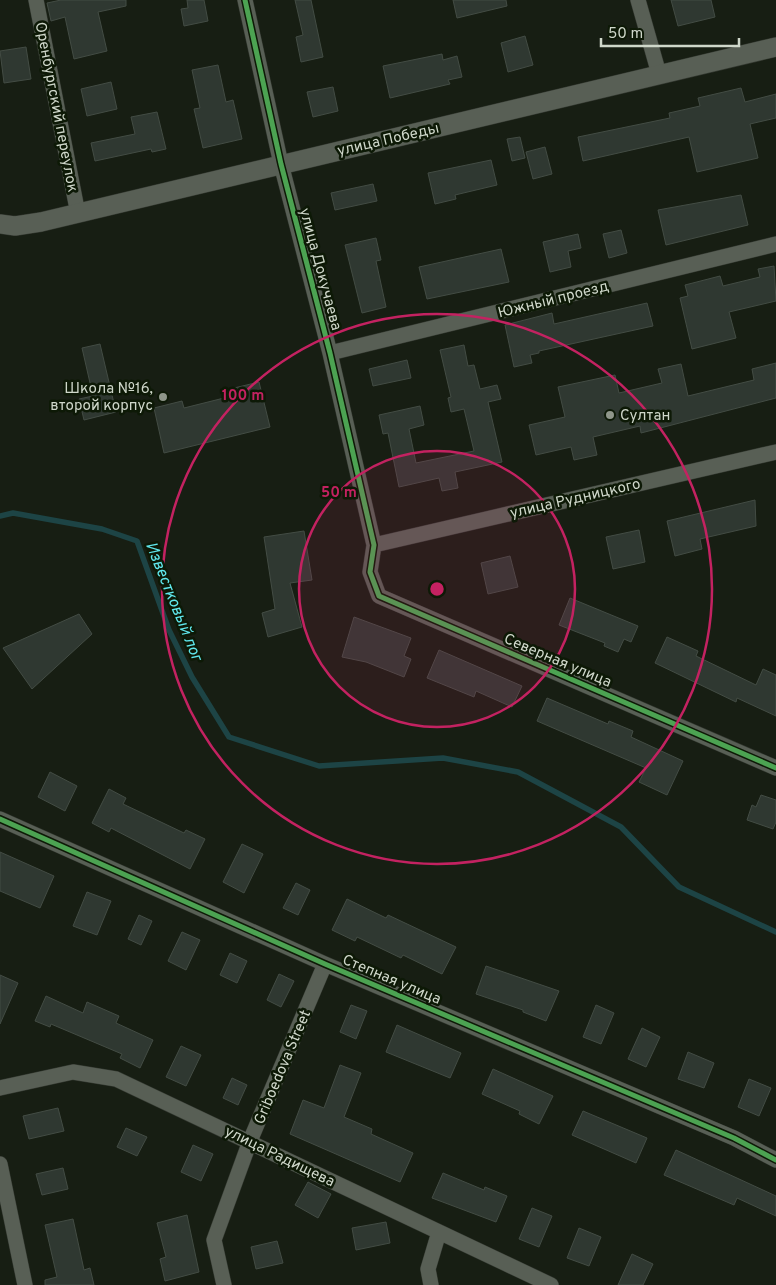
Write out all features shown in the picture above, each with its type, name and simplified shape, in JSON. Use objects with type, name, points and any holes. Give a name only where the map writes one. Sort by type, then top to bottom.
[{"type":"street","name":"Оренбургский переулок","points":[[36,0],[78,214]]},
{"type":"street","name":"улица Докучаева","points":[[245,0],[280,164],[330,353],[374,545]]},
{"type":"street","points":[[638,0],[659,74]]},
{"type":"street","name":"улица Победы","points":[[0,224],[15,226],[32,224],[78,214],[280,164],[776,47]]},
{"type":"street","name":"Южный проезд","points":[[330,353],[776,244]]},
{"type":"street","name":"улица Рудницкого","points":[[374,545],[776,452]]},
{"type":"street","name":"Северная улица","points":[[374,545],[370,572],[379,596],[776,768]]},
{"type":"street","name":"Степная улица","points":[[0,819],[325,964],[734,1138],[776,1160]]},
{"type":"street","name":"Griboedova Street","points":[[224,1285],[214,1240],[250,1141],[325,964]]},
{"type":"street","name":"улица Радищева","points":[[0,1088],[73,1072],[116,1079],[551,1285]]},
{"type":"street","points":[[0,1164],[24,1285]]},
{"type":"street","points":[[431,1285],[428,1269],[439,1232]]},
{"type":"building","points":[[61,0],[126,0],[126,6],[98,12],[107,51],[74,59],[65,17],[51,21],[47,3]]},
{"type":"building","points":[[187,0],[204,0],[208,21],[184,26],[181,9],[188,8]]},
{"type":"building","points":[[295,0],[311,0],[323,57],[301,62],[296,37],[303,35]]},
{"type":"building","points":[[453,0],[506,0],[507,6],[457,18]]},
{"type":"building","points":[[671,0],[711,0],[715,17],[678,26]]},
{"type":"building","points":[[525,36],[533,65],[508,72],[501,43]]},
{"type":"building","points":[[26,47],[31,79],[4,83],[0,51]]},
{"type":"building","points":[[442,54],[443,60],[457,56],[462,77],[448,80],[450,84],[390,98],[383,66]]},
{"type":"building","points":[[218,65],[226,102],[233,100],[242,139],[203,148],[194,109],[200,108],[192,70]]},
{"type":"building","points":[[111,82],[117,109],[87,116],[81,89]]},
{"type":"building","points":[[333,87],[338,111],[313,117],[307,92]]},
{"type":"building","points":[[741,88],[745,102],[776,94],[776,118],[750,124],[758,158],[697,172],[689,137],[583,161],[578,137],[670,118],[669,113],[700,106],[698,98]]},
{"type":"building","points":[[157,112],[166,149],[152,152],[151,149],[95,161],[91,143],[135,134],[131,117]]},
{"type":"building","points":[[520,137],[525,158],[512,161],[507,139]]},
{"type":"building","points":[[545,147],[552,174],[533,179],[526,152]]},
{"type":"building","points":[[491,160],[497,185],[455,195],[456,199],[435,204],[428,173]]},
{"type":"building","points":[[373,184],[377,201],[335,210],[331,193]]},
{"type":"building","points":[[741,195],[748,225],[666,245],[658,210]]},
{"type":"building","points":[[621,230],[627,253],[609,258],[603,234]]},
{"type":"building","points":[[578,234],[581,248],[568,251],[571,267],[550,272],[543,242]]},
{"type":"building","points":[[376,238],[381,260],[376,261],[386,307],[362,313],[345,245]]},
{"type":"building","points":[[501,249],[509,282],[427,299],[419,267]]},
{"type":"building","points":[[774,266],[776,301],[729,312],[736,338],[692,349],[680,298],[688,296],[685,285],[720,276],[723,286],[760,277],[758,269]]},
{"type":"building","points":[[647,303],[653,326],[539,351],[539,353],[530,355],[532,363],[514,367],[505,325],[552,313],[554,324]]},
{"type":"building","points":[[100,344],[116,412],[84,420],[79,399],[93,396],[82,348]]},
{"type":"building","points":[[464,345],[468,366],[474,365],[480,389],[497,385],[501,399],[488,402],[502,462],[455,472],[458,488],[442,491],[439,478],[399,487],[388,433],[383,434],[379,415],[420,406],[424,425],[409,429],[416,463],[474,451],[464,409],[451,412],[448,398],[451,397],[440,350]]},
{"type":"building","points":[[407,360],[411,378],[373,386],[369,369]]},
{"type":"building","points":[[776,363],[776,398],[641,433],[640,426],[593,437],[597,455],[574,460],[571,447],[536,455],[529,425],[565,417],[558,387],[615,375],[619,393],[662,383],[658,369],[681,364],[688,396],[754,380],[752,369]]},
{"type":"building","points":[[259,382],[270,427],[164,453],[154,408],[182,401],[184,408],[232,396],[230,389]]},
{"type":"building","points":[[755,500],[756,526],[700,539],[702,549],[675,556],[667,521]]},
{"type":"building","points":[[639,530],[645,562],[613,569],[606,537]]},
{"type":"building","points":[[304,531],[312,580],[290,583],[302,627],[268,637],[262,613],[275,609],[264,537]]},
{"type":"building","points":[[510,556],[518,587],[488,594],[481,563]]},
{"type":"building","points":[[570,598],[638,626],[631,642],[624,639],[618,652],[604,646],[605,643],[559,625]]},
{"type":"building","points":[[79,614],[92,634],[32,689],[3,648]]},
{"type":"building","points":[[354,617],[411,638],[404,656],[411,659],[404,677],[366,662],[342,657]]},
{"type":"building","points":[[667,637],[698,651],[696,656],[756,685],[763,669],[776,675],[776,716],[737,698],[736,702],[655,663]]},
{"type":"building","points":[[439,650],[522,686],[512,707],[476,691],[474,697],[427,678]]},
{"type":"building","points":[[547,698],[608,724],[609,721],[633,731],[631,737],[683,761],[667,795],[639,782],[646,768],[537,721]]},
{"type":"building","points":[[50,772],[77,786],[65,811],[38,797]]},
{"type":"building","points":[[109,789],[126,798],[123,804],[184,833],[186,830],[205,839],[190,869],[111,828],[109,832],[92,823]]},
{"type":"building","points":[[761,795],[776,800],[776,822],[773,829],[747,820],[752,805],[756,807]]},
{"type":"building","points":[[242,844],[263,854],[244,893],[223,882]]},
{"type":"building","points":[[0,852],[54,876],[40,908],[0,891]]},
{"type":"building","points":[[296,883],[310,890],[298,915],[283,908]]},
{"type":"building","points":[[87,892],[111,901],[97,935],[73,926]]},
{"type":"building","points":[[347,899],[386,918],[388,915],[456,947],[442,974],[403,955],[401,958],[357,937],[355,941],[332,930]]},
{"type":"building","points":[[139,915],[152,921],[141,945],[128,939]]},
{"type":"building","points":[[182,932],[200,940],[186,970],[168,961]]},
{"type":"building","points":[[230,953],[247,961],[237,983],[220,975]]},
{"type":"building","points":[[486,966],[559,991],[546,1021],[523,1012],[523,1010],[476,994]]},
{"type":"building","points":[[279,974],[294,981],[281,1007],[267,1000]]},
{"type":"building","points":[[0,975],[18,983],[0,1024]]},
{"type":"building","points":[[46,996],[83,1013],[87,1002],[119,1016],[116,1023],[153,1040],[140,1068],[120,1058],[122,1054],[51,1024],[50,1027],[35,1021]]},
{"type":"building","points":[[351,1005],[367,1011],[356,1039],[340,1032]]},
{"type":"building","points":[[596,1005],[614,1013],[601,1044],[583,1037]]},
{"type":"building","points":[[397,1025],[461,1053],[450,1078],[386,1052]]},
{"type":"building","points":[[642,1028],[660,1037],[646,1067],[628,1059]]},
{"type":"building","points":[[181,1046],[201,1055],[186,1086],[166,1077]]},
{"type":"building","points":[[688,1052],[714,1063],[704,1088],[678,1079]]},
{"type":"building","points":[[340,1065],[361,1073],[344,1117],[372,1129],[371,1134],[413,1153],[400,1182],[290,1134],[303,1100],[324,1108]]},
{"type":"building","points":[[493,1069],[553,1096],[539,1124],[519,1114],[520,1111],[482,1094]]},
{"type":"building","points":[[232,1078],[247,1085],[238,1105],[223,1098]]},
{"type":"building","points":[[749,1079],[771,1088],[759,1116],[738,1107]]},
{"type":"building","points":[[58,1108],[64,1131],[29,1139],[23,1116]]},
{"type":"building","points":[[583,1111],[647,1138],[636,1163],[572,1135]]},
{"type":"building","points":[[126,1128],[147,1137],[137,1156],[117,1147]]},
{"type":"building","points":[[193,1145],[213,1154],[201,1181],[181,1172]]},
{"type":"building","points":[[676,1150],[776,1196],[776,1216],[737,1198],[734,1205],[664,1175]]},
{"type":"building","points":[[63,1168],[68,1189],[42,1195],[36,1174]]},
{"type":"building","points":[[443,1173],[484,1190],[485,1187],[507,1196],[496,1222],[432,1198]]},
{"type":"building","points":[[308,1182],[331,1194],[318,1218],[295,1205]]},
{"type":"building","points":[[532,1208],[552,1216],[539,1247],[519,1239]]},
{"type":"building","points":[[187,1215],[199,1272],[165,1281],[160,1259],[166,1257],[157,1223]]},
{"type":"building","points":[[73,1219],[84,1270],[90,1268],[94,1285],[45,1285],[45,1280],[57,1277],[45,1225]]},
{"type":"building","points":[[386,1222],[390,1243],[356,1250],[352,1228]]},
{"type":"building","points":[[579,1228],[601,1237],[589,1266],[567,1258]]},
{"type":"building","points":[[277,1241],[283,1263],[256,1269],[251,1247]]},
{"type":"building","points":[[632,1254],[653,1264],[643,1285],[618,1285]]},
{"type":"waterway","name":"Известковый лог","points":[[0,516],[13,513],[102,529],[137,541],[169,630],[192,677],[229,737],[319,766],[443,758],[518,772],[621,827],[679,887],[776,932]]},
{"type":"cycle path","points":[[245,0],[281,164],[330,353],[374,545],[370,572],[379,596],[776,768]]},
{"type":"cycle path","points":[[0,819],[325,964],[734,1138],[776,1160]]},
{"type":"place","name":"Школа №16, второй корпус","points":[[163,397]]},
{"type":"place","name":"Султан","points":[[610,415]]}]
